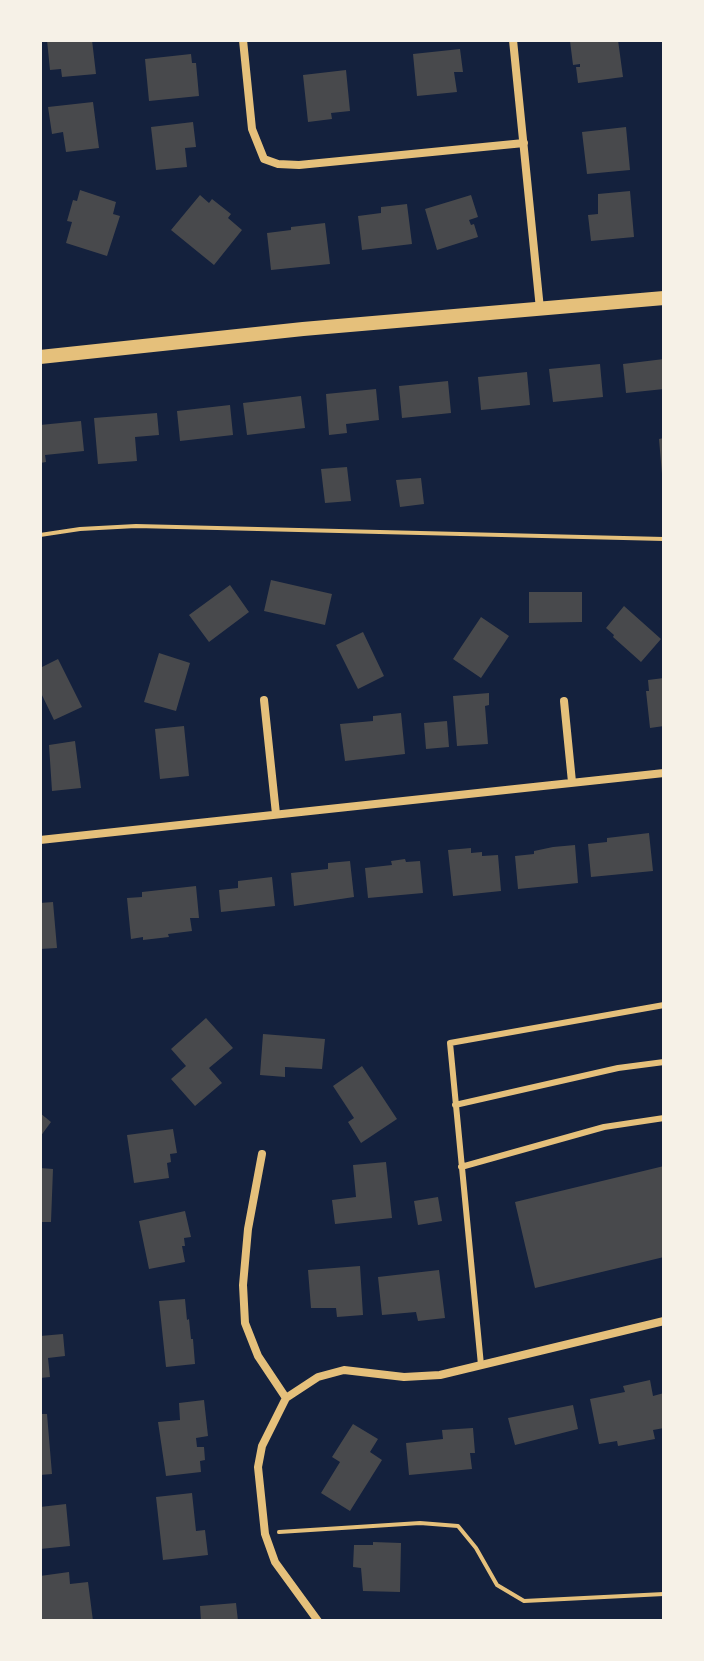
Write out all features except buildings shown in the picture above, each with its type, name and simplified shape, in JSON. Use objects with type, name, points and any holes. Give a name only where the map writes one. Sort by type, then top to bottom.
[{"type":"street","points":[[243,40],[252,129],[264,159],[278,164],[299,165],[524,143]]},
{"type":"street","points":[[513,40],[540,310]]},
{"type":"street","points":[[40,357],[303,329],[664,298]]},
{"type":"street","points":[[264,700],[276,814]]},
{"type":"street","points":[[564,701],[572,782]]},
{"type":"street","points":[[40,840],[664,773]]},
{"type":"street","points":[[262,1154],[248,1229],[244,1271],[245,1323],[258,1356],[286,1398]]},
{"type":"street","points":[[318,1621],[275,1562],[265,1534],[258,1467],[262,1446],[286,1398],[318,1377],[344,1370],[404,1377],[440,1375],[664,1321]]},
{"type":"lane","points":[[481,1365],[450,1043],[664,1005]]},
{"type":"lane","points":[[455,1105],[618,1068],[664,1062]]},
{"type":"lane","points":[[461,1167],[604,1127],[664,1118]]},
{"type":"path","points":[[40,535],[136,526],[664,539]]},
{"type":"path","points":[[265,1534],[420,1523],[458,1526],[476,1548],[497,1585],[524,1601],[664,1594]]}]
